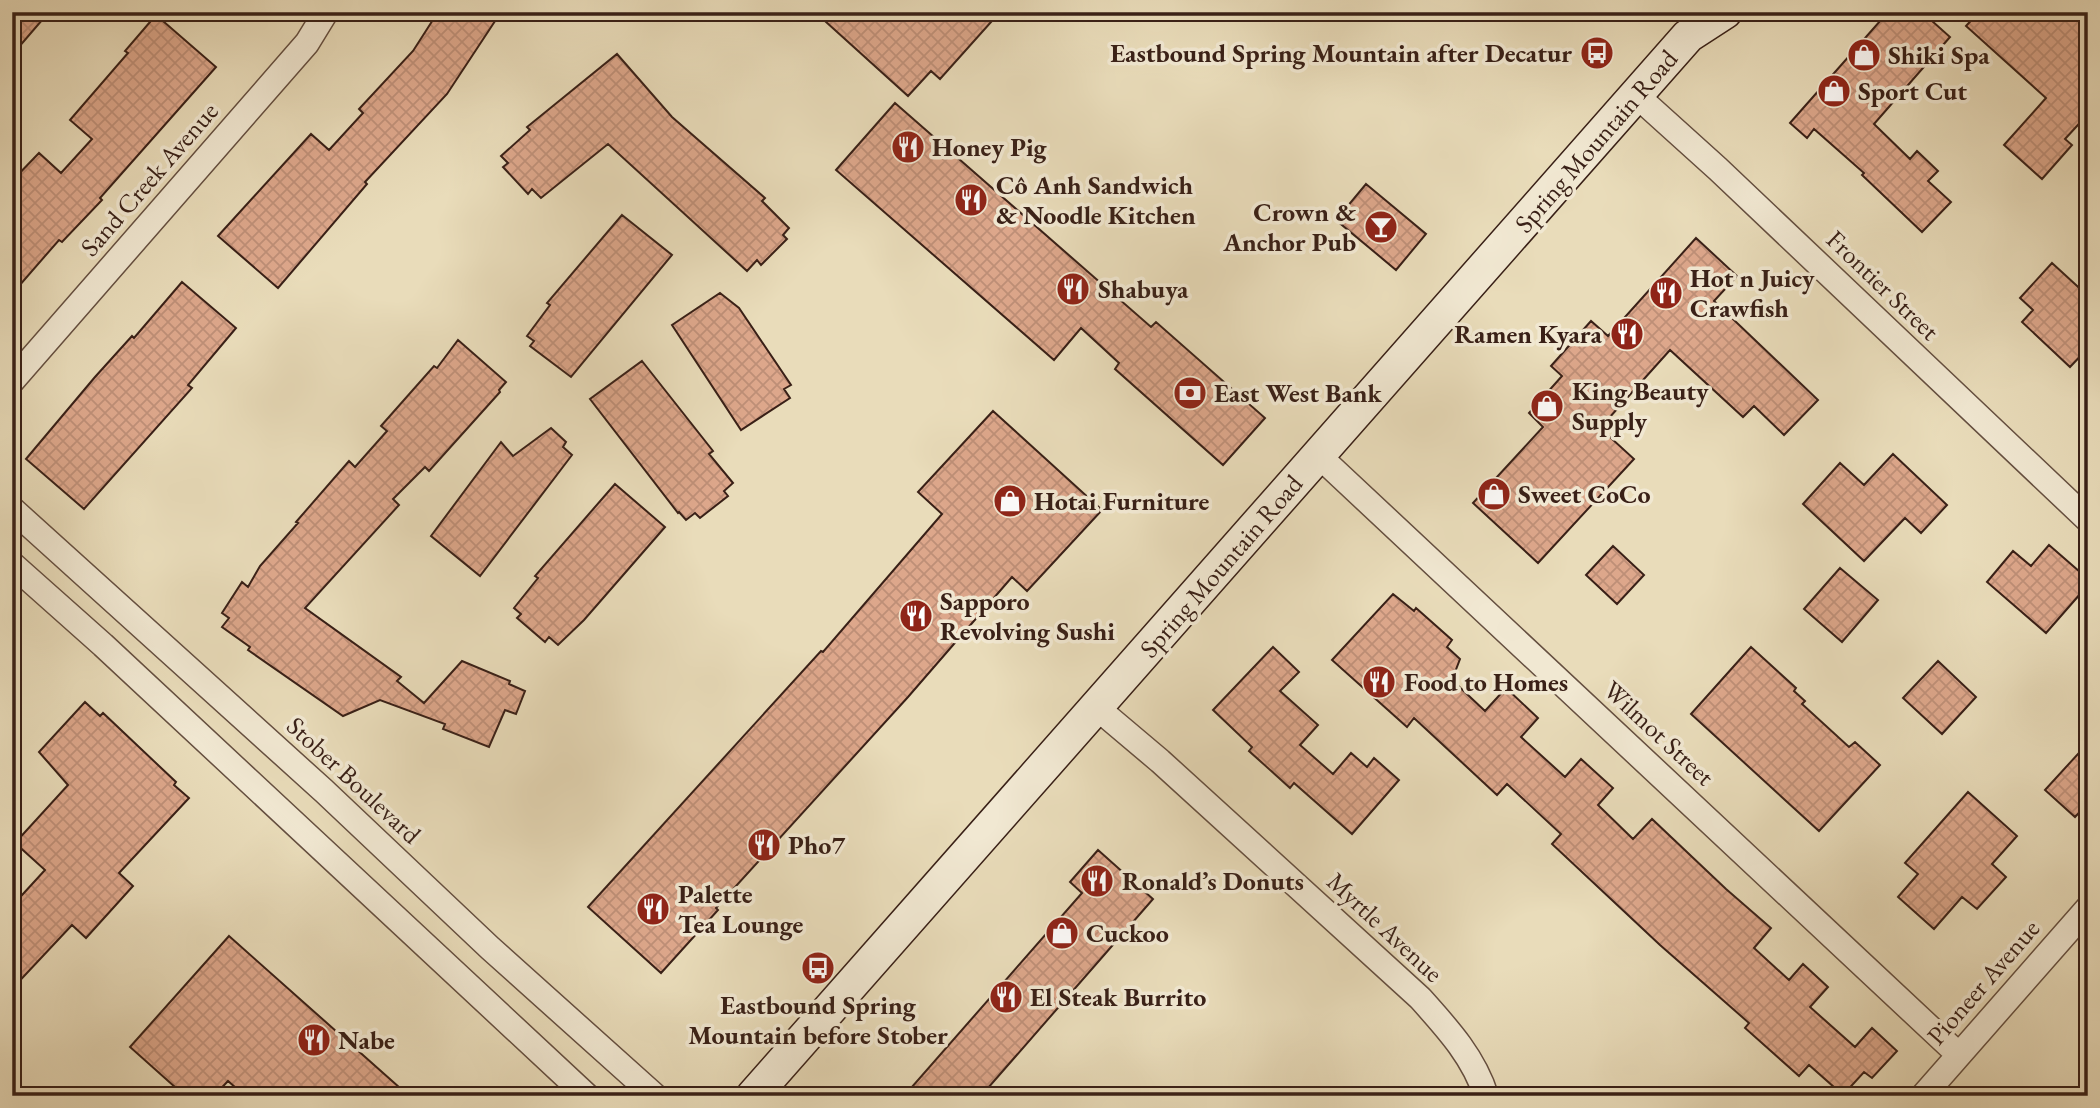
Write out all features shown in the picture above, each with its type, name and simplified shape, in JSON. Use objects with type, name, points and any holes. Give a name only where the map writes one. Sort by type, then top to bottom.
[{"type":"main road","name":"Spring Mountain Road","points":[[753,1096],[1636,95],[1693,24],[1726,12]]},
{"type":"street","name":"Sand Creek Avenue","points":[[12,381],[307,43],[326,12]]},
{"type":"street","name":"Frontier Street","points":[[1636,95],[1748,197],[2088,520]]},
{"type":"street","name":"Wilmot Street","points":[[1318,455],[1959,1055]]},
{"type":"street","name":"Stober Boulevard","points":[[12,509],[655,1096]]},
{"type":"street","points":[[12,564],[103,645],[587,1096]]},
{"type":"street","name":"Myrtle Avenue","points":[[1096,707],[1160,761],[1420,998],[1455,1037],[1483,1084],[1486,1096]]},
{"type":"street","name":"Pioneer Avenue","points":[[1923,1096],[2088,908]]},
{"type":"building","points":[[12,12],[49,12],[12,55]]},
{"type":"building","points":[[438,12],[501,12],[447,94],[365,182],[367,184],[278,288],[218,236],[311,134],[329,150],[363,113],[359,109],[413,51]]},
{"type":"building","points":[[815,12],[1000,12],[940,79],[931,71],[908,96]]},
{"type":"building","points":[[1888,12],[1922,12],[1950,37],[1874,124],[1910,159],[1917,151],[1938,171],[1928,181],[1951,202],[1922,232],[1862,175],[1864,173],[1814,129],[1807,138],[1790,123]]},
{"type":"building","points":[[1979,12],[2088,12],[2088,114],[2065,139],[2072,145],[2042,179],[2004,145],[2046,98],[1966,26]]},
{"type":"building","points":[[156,15],[216,67],[100,198],[102,200],[62,242],[59,240],[12,294],[12,181],[39,153],[61,173],[92,139],[70,120],[128,53],[125,51]]},
{"type":"building","points":[[617,54],[672,117],[765,198],[762,201],[789,228],[783,235],[787,239],[761,265],[757,260],[747,271],[608,144],[541,198],[532,189],[528,194],[503,167],[508,163],[501,156],[530,130],[527,127]]},
{"type":"building","points":[[895,103],[1151,327],[1156,322],[1265,418],[1223,465],[1115,369],[1119,363],[1081,328],[1054,360],[836,170]]},
{"type":"building","name":"Crown & Anchor Pub","points":[[1366,184],[1426,234],[1396,270],[1336,220]]},
{"type":"building","points":[[622,215],[672,255],[571,377],[530,346],[534,341],[527,336],[550,305],[547,303]]},
{"type":"building","points":[[1696,238],[1737,276],[1714,301],[1818,400],[1784,435],[1754,406],[1743,417],[1670,350],[1600,428],[1634,459],[1538,563],[1473,503],[1543,427],[1529,413],[1562,376],[1551,366],[1591,321],[1608,336]]},
{"type":"building","points":[[2052,263],[2088,296],[2088,348],[2070,367],[2022,322],[2033,310],[2020,298]]},
{"type":"building","points":[[182,282],[236,328],[188,385],[192,388],[84,509],[26,459],[95,377],[132,336],[134,338]]},
{"type":"building","points":[[720,293],[739,308],[791,385],[784,389],[790,398],[741,430],[672,325]]},
{"type":"building","points":[[458,340],[506,382],[429,471],[425,467],[393,499],[399,505],[305,608],[401,677],[397,681],[424,703],[462,661],[510,681],[509,684],[525,691],[516,714],[505,710],[489,747],[443,729],[445,724],[380,700],[343,716],[248,650],[250,647],[222,627],[229,618],[222,613],[242,582],[248,587],[260,566],[298,523],[296,522],[349,461],[355,467],[387,431],[381,426],[434,366],[437,368]]},
{"type":"building","points":[[642,361],[713,451],[709,454],[733,483],[724,491],[728,496],[700,518],[695,513],[686,520],[678,513],[590,399]]},
{"type":"building","points":[[993,411],[1102,510],[1027,591],[1012,577],[661,973],[588,907],[821,651],[823,652],[942,514],[918,492]]},
{"type":"building","points":[[551,428],[566,442],[563,447],[572,455],[480,576],[431,536],[501,442],[513,456]]},
{"type":"building","points":[[1893,454],[1947,505],[1921,533],[1905,518],[1864,561],[1803,504],[1840,463],[1864,485]]},
{"type":"building","points":[[615,484],[665,527],[584,620],[558,645],[549,637],[545,642],[517,618],[521,614],[514,608],[538,578],[535,576]]},
{"type":"building","points":[[2049,545],[2088,579],[2088,585],[2046,633],[1987,582],[2013,551],[2031,566]]},
{"type":"building","points":[[1613,546],[1644,575],[1617,604],[1586,575]]},
{"type":"building","points":[[1840,568],[1878,600],[1842,642],[1804,609]]},
{"type":"building","points":[[1393,594],[1414,611],[1416,608],[1452,640],[1447,647],[1460,659],[1452,680],[1485,711],[1506,688],[1538,718],[1521,737],[1565,777],[1581,759],[1613,788],[1598,805],[1633,839],[1652,819],[1771,928],[1754,948],[1789,980],[1803,964],[1828,987],[1810,1007],[1855,1047],[1872,1028],[1897,1051],[1872,1078],[1864,1072],[1843,1095],[1809,1065],[1799,1076],[1745,1028],[1749,1023],[1660,945],[1552,844],[1561,834],[1507,784],[1497,795],[1414,718],[1407,727],[1332,660]]},
{"type":"building","points":[[1273,647],[1299,672],[1280,691],[1318,725],[1300,745],[1333,774],[1351,753],[1367,767],[1374,758],[1399,780],[1352,834],[1294,783],[1290,788],[1249,751],[1252,747],[1213,710]]},
{"type":"building","points":[[1751,647],[1796,688],[1794,691],[1805,701],[1802,704],[1849,747],[1855,742],[1880,765],[1819,831],[1691,714]]},
{"type":"building","points":[[1938,661],[1976,697],[1942,734],[1903,698]]},
{"type":"building","points":[[85,702],[100,716],[103,713],[176,782],[174,785],[189,798],[119,873],[133,886],[86,938],[72,925],[12,989],[12,906],[45,870],[15,843],[68,785],[39,752]]},
{"type":"building","points":[[2088,743],[2088,803],[2075,817],[2045,790]]},
{"type":"building","points":[[1968,792],[2017,836],[1992,864],[2006,877],[1977,909],[1962,897],[1934,929],[1898,897],[1918,874],[1905,863]]},
{"type":"building","points":[[1098,850],[1153,899],[981,1096],[904,1096],[1082,893],[1070,882]]},
{"type":"building","points":[[229,936],[409,1096],[245,1096],[228,1081],[214,1096],[185,1096],[130,1047]]},
{"type":"place","name":"Eastbound Spring Mountain after Decatur","points":[[1597,53]]},
{"type":"place","name":"Shiki Spa","points":[[1864,55]]},
{"type":"place","name":"Sport Cut","points":[[1834,91]]},
{"type":"place","name":"Honey Pig","points":[[908,147]]},
{"type":"place","name":"Cô Anh Sandwich & Noodle Kitchen","points":[[971,200]]},
{"type":"place","name":"Crown & Anchor Pub","points":[[1381,227]]},
{"type":"place","name":"Shabuya","points":[[1073,289]]},
{"type":"place","name":"Hot n Juicy Crawfish","points":[[1666,293]]},
{"type":"place","name":"Ramen Kyara","points":[[1627,334]]},
{"type":"place","name":"East West Bank","points":[[1190,393]]},
{"type":"place","name":"King Beauty Supply","points":[[1547,406]]},
{"type":"place","name":"Sweet CoCo","points":[[1494,494]]},
{"type":"place","name":"Hotai Furniture","points":[[1010,501]]},
{"type":"place","name":"Sapporo Revolving Sushi","points":[[916,616]]},
{"type":"place","name":"Food to Homes","points":[[1379,682]]},
{"type":"place","name":"Pho7","points":[[764,845]]},
{"type":"place","name":"Ronald’s Donuts","points":[[1097,881]]},
{"type":"place","name":"Palette Tea Lounge","points":[[653,909]]},
{"type":"place","name":"Cuckoo","points":[[1062,933]]},
{"type":"place","name":"Eastbound Spring Mountain before Stober","points":[[818,968]]},
{"type":"place","name":"El Steak Burrito","points":[[1006,997]]},
{"type":"place","name":"Nabe","points":[[314,1040]]}]
